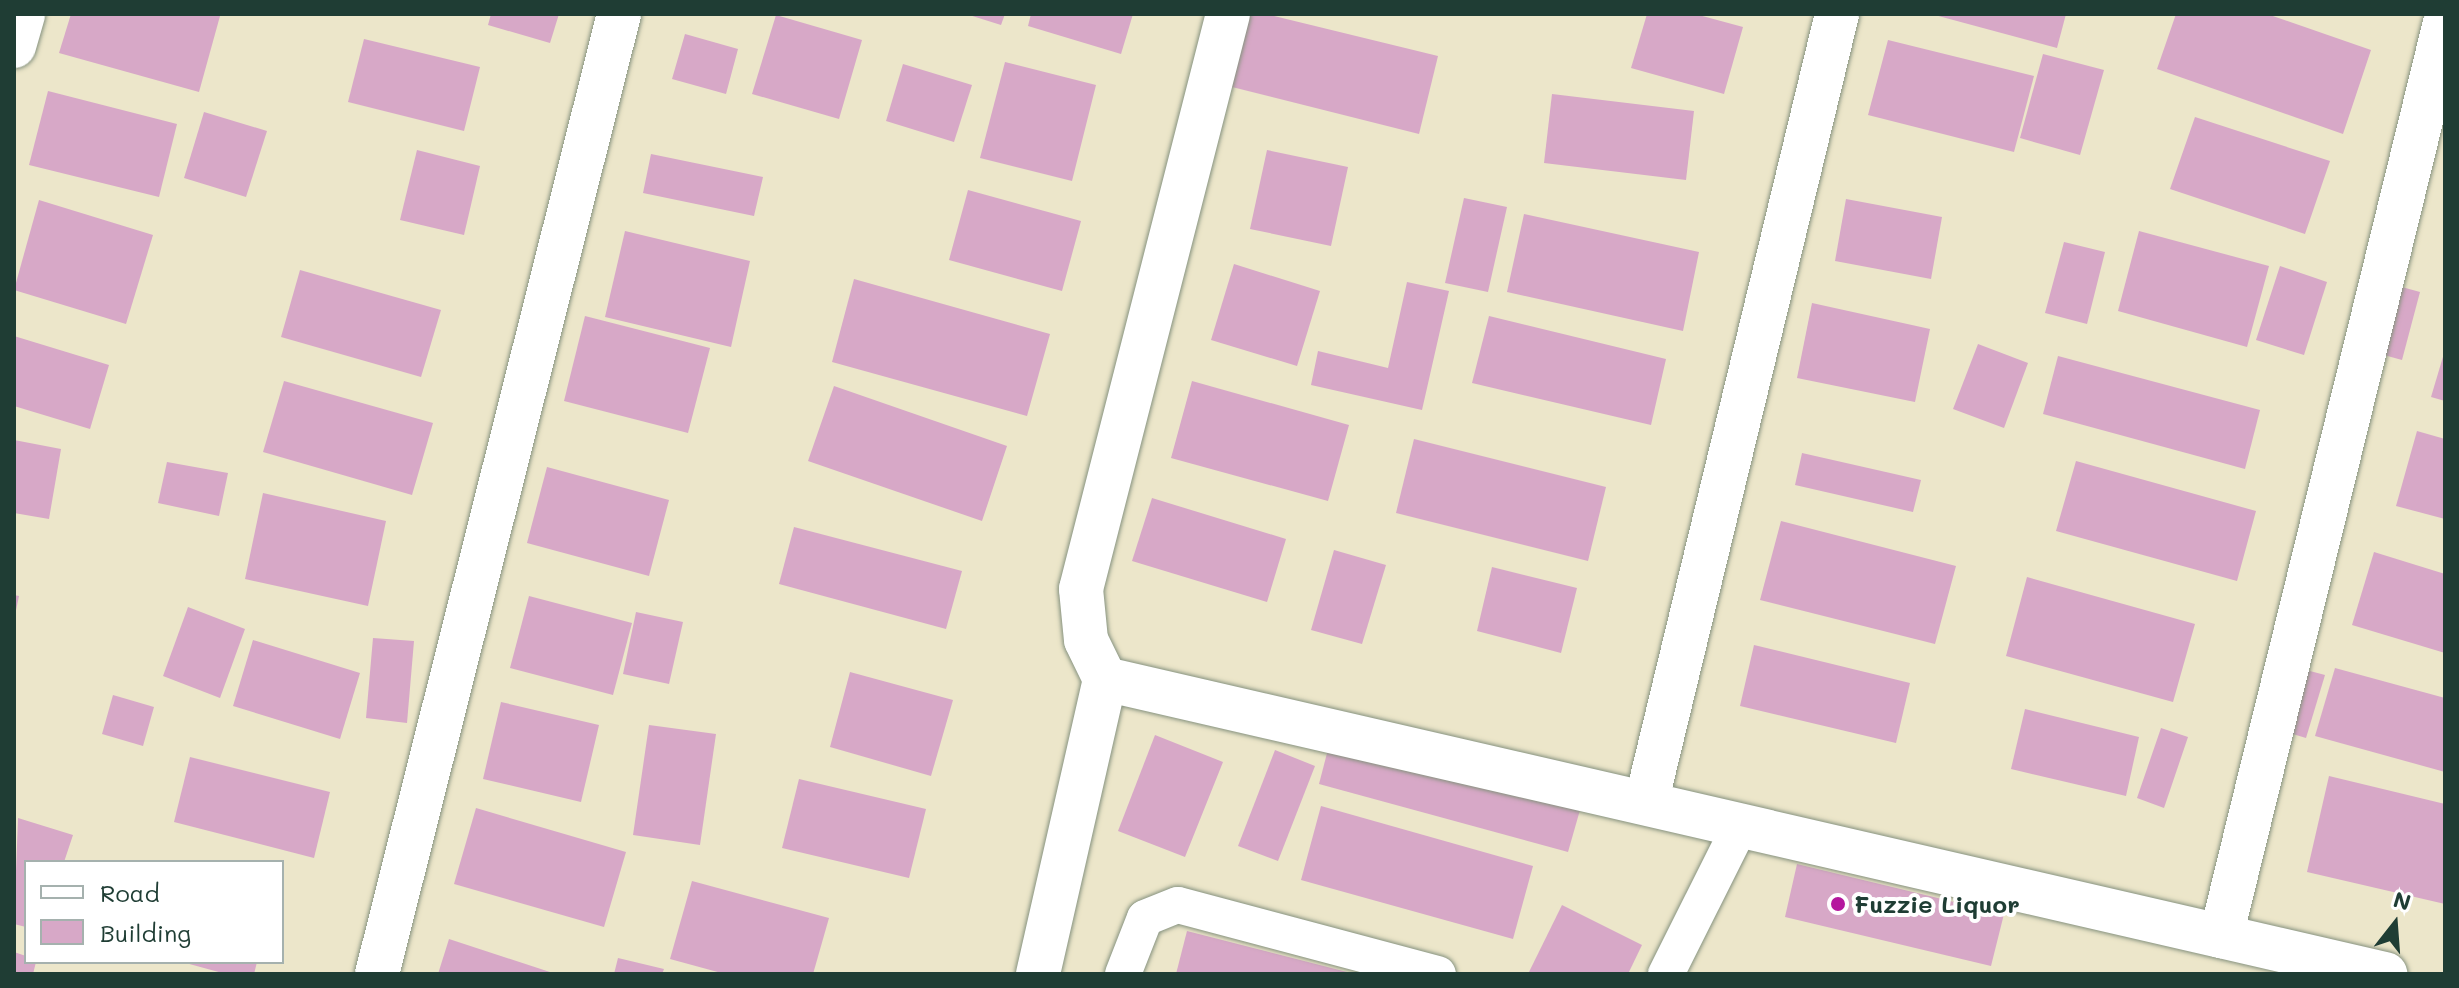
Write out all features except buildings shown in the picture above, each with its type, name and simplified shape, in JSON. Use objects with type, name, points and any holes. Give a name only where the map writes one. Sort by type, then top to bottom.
[{"type":"street","points":[[14,46],[23,14]]},
{"type":"street","points":[[377,974],[619,14]]},
{"type":"street","points":[[1038,974],[1105,679],[1086,640],[1081,589],[1228,14]]},
{"type":"street","points":[[1646,803],[1837,14]]},
{"type":"street","points":[[2221,936],[2445,23]]},
{"type":"street","points":[[1105,679],[2385,974]]},
{"type":"lane","points":[[1666,974],[1740,826]]},
{"type":"lane","points":[[1123,974],[1145,918],[1178,905],[1438,974]]},
{"type":"place","name":"Fuzzie Liquor","points":[[1838,904]]}]
